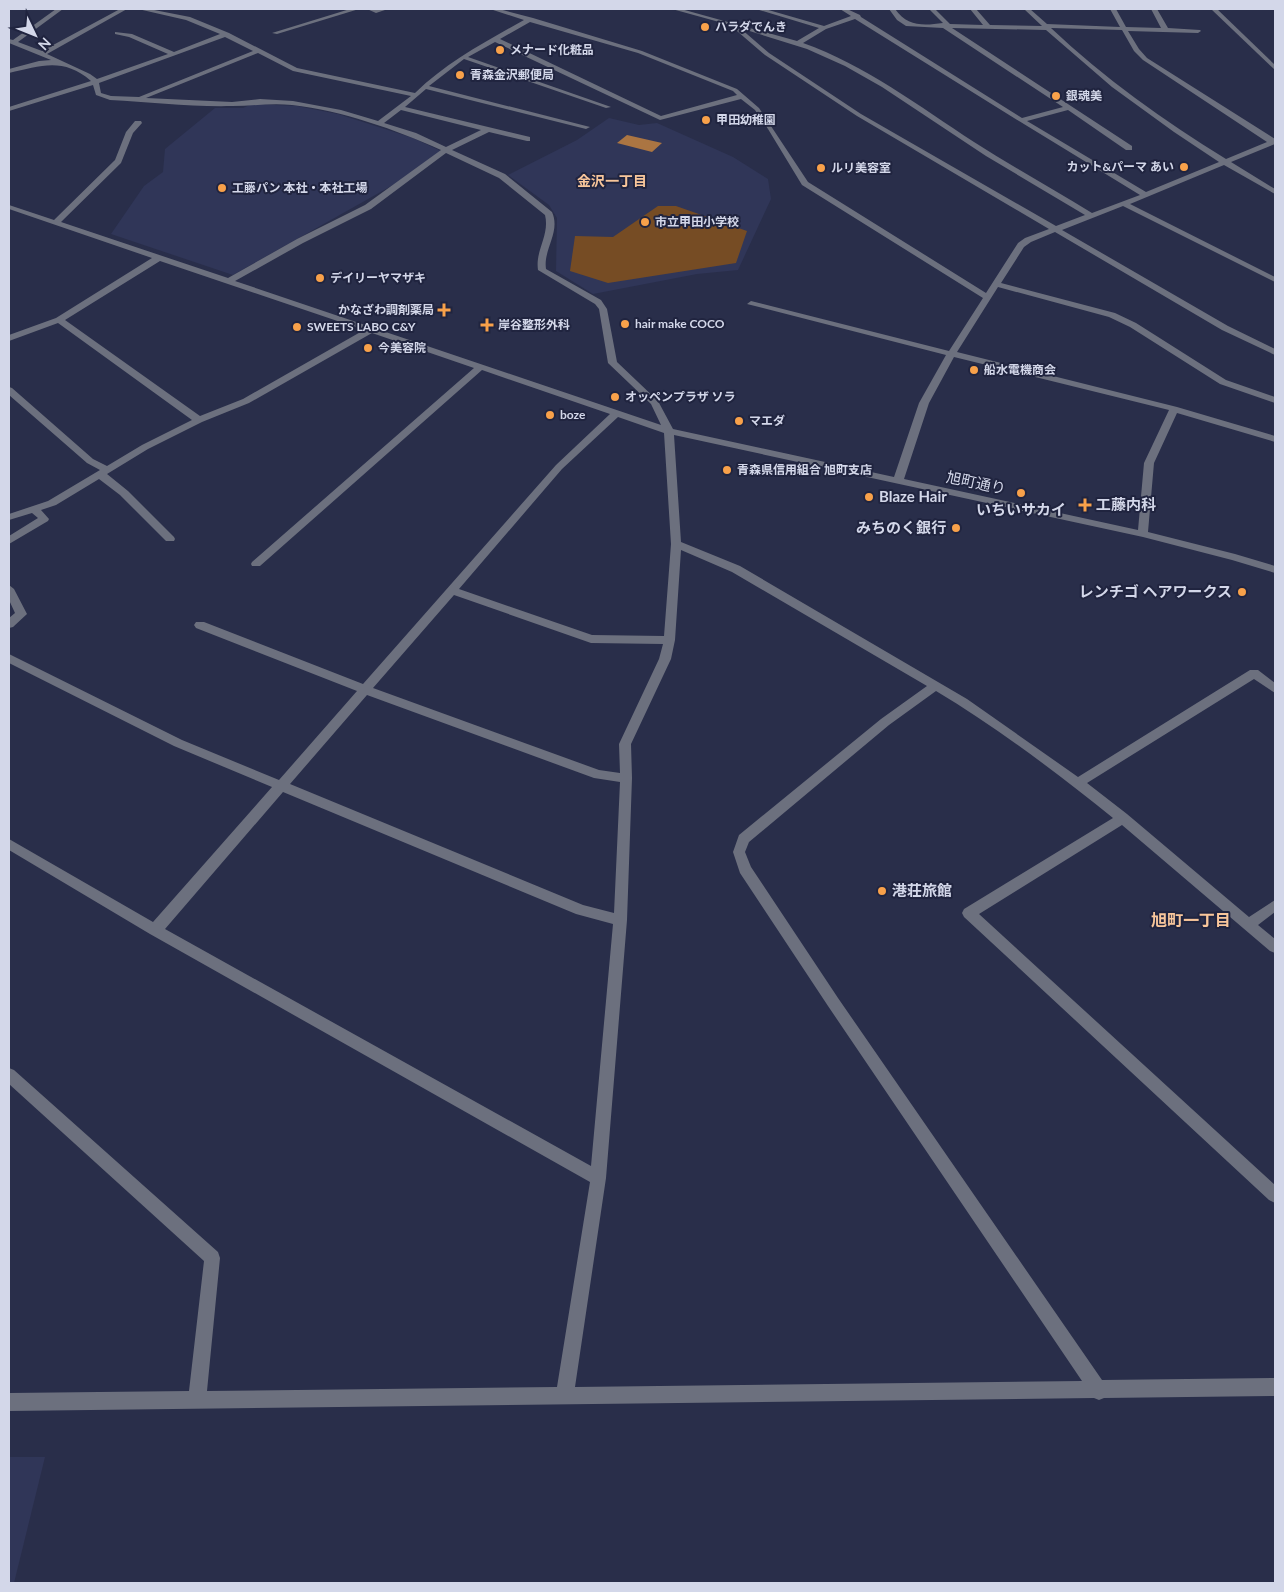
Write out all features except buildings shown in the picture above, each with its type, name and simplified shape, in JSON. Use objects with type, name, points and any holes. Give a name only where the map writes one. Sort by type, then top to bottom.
[{"type":"street","points":[[11,42],[60,9]]},
{"type":"street","points":[[42,54],[124,9]]},
{"type":"street","points":[[141,9],[188,18],[227,34],[295,70],[416,95]]},
{"type":"street","points":[[275,33],[356,9]]},
{"type":"street","points":[[370,9],[376,11],[385,9]]},
{"type":"street","points":[[493,9],[640,52],[711,80],[743,96],[757,109],[771,128],[805,183],[988,298]]},
{"type":"street","points":[[675,9],[796,44],[827,55],[850,66],[910,102],[975,146],[1092,216]]},
{"type":"street","points":[[759,9],[824,28]]},
{"type":"street","points":[[843,9],[850,13],[858,13],[1021,120],[1146,195]]},
{"type":"street","points":[[892,9],[899,19],[908,25],[1198,31]]},
{"type":"street","points":[[932,9],[946,25],[1129,148]]},
{"type":"street","points":[[973,9],[988,27]]},
{"type":"street","points":[[1027,9],[1139,104],[1224,162],[1275,192]]},
{"type":"street","points":[[1113,9],[1136,50],[1145,59],[1274,141]]},
{"type":"street","points":[[1154,9],[1165,29]]},
{"type":"street","points":[[1214,9],[1275,68]]},
{"type":"street","points":[[796,44],[824,28],[858,13]]},
{"type":"street","points":[[380,123],[416,95],[436,76],[462,57],[531,19]]},
{"type":"street","points":[[733,25],[768,54],[859,115],[1225,328],[1275,352]]},
{"type":"street","points":[[117,33],[130,36],[174,54]]},
{"type":"street","points":[[9,109],[174,54],[227,34]]},
{"type":"street","points":[[494,39],[660,118],[743,96]]},
{"type":"street","points":[[11,42],[88,75],[94,81],[98,94],[110,98],[232,104],[260,101],[293,103],[340,112],[380,123],[413,135],[502,176],[549,214],[552,232],[539,261],[542,270],[598,302],[603,308],[614,363],[624,376],[655,403],[669,431],[676,544],[669,640],[665,659],[625,744],[626,778],[620,920],[598,1178],[565,1394]]},
{"type":"street","points":[[136,99],[258,51]]},
{"type":"street","points":[[462,57],[608,107]]},
{"type":"street","points":[[9,71],[40,64],[61,62]]},
{"type":"street","points":[[425,87],[586,127]]},
{"type":"street","points":[[400,108],[527,139]]},
{"type":"street","points":[[1021,120],[1069,108]]},
{"type":"street","points":[[56,222],[118,161],[130,132],[138,123]]},
{"type":"street","points":[[229,281],[300,241],[368,207],[446,150],[488,130]]},
{"type":"street","points":[[898,481],[924,403],[952,353],[998,284],[1021,245],[1054,229],[1146,195],[1274,141]]},
{"type":"street","points":[[1123,203],[1275,280]]},
{"type":"street","name":"旭町通り","points":[[9,207],[669,431],[1143,534],[1235,557],[1275,570]]},
{"type":"street","points":[[9,338],[58,320],[160,257]]},
{"type":"street","points":[[998,284],[1112,316],[1133,325],[1223,382],[1275,400]]},
{"type":"street","points":[[751,304],[1174,409],[1275,439]]},
{"type":"street","points":[[58,320],[199,420]]},
{"type":"street","points":[[9,516],[52,503],[145,447],[199,420],[246,400],[371,330]]},
{"type":"street","points":[[256,564],[480,367]]},
{"type":"street","points":[[9,390],[104,472],[170,539]]},
{"type":"street","points":[[1143,534],[1149,463],[1174,409]]},
{"type":"street","points":[[155,930],[559,467],[616,413]]},
{"type":"street","points":[[9,540],[44,519],[34,509]]},
{"type":"street","points":[[676,544],[736,569],[962,702],[1078,783],[1123,818],[1275,947]]},
{"type":"street","points":[[9,590],[21,614],[9,624]]},
{"type":"street","points":[[450,590],[591,639],[669,640]]},
{"type":"street","points":[[200,625],[364,689],[598,775],[626,778]]},
{"type":"street","points":[[9,658],[178,743],[581,910],[620,920]]},
{"type":"street","points":[[1078,783],[1254,673],[1275,689]]},
{"type":"street","points":[[935,686],[885,722],[744,839],[739,852],[745,869],[833,1002],[1099,1391]]},
{"type":"street","points":[[1123,818],[969,913],[1275,1195]]},
{"type":"street","points":[[9,844],[155,930],[598,1178]]},
{"type":"street","points":[[1249,924],[1275,905]]},
{"type":"street","points":[[9,1075],[212,1258],[196,1399]]},
{"type":"street","points":[[9,1402],[565,1394],[1099,1391],[1275,1387]]},
{"type":"shaded area","name":"工藤パン 本社・本社工場","points":[[252,104],[297,106],[338,114],[413,138],[441,151],[393,185],[233,275],[111,234],[144,186],[163,172],[165,149],[215,108],[243,108]]},
{"type":"shaded area","points":[[609,118],[639,125],[657,123],[733,157],[768,179],[771,199],[738,270],[697,274],[593,294],[556,271],[557,218],[549,205],[508,175],[577,140]]},
{"type":"shaded area","points":[[627,135],[662,143],[652,152],[617,143]]},
{"type":"shaded area","points":[[658,206],[676,206],[747,231],[736,263],[608,283],[570,271],[575,236],[613,237]]},
{"type":"shaded area","points":[[9,1457],[45,1457],[14,1583],[9,1583]]},
{"type":"place","name":"ハラダでんき","points":[[705,27]]},
{"type":"place","name":"メナード化粧品","points":[[500,50]]},
{"type":"place","name":"青森金沢郵便局","points":[[460,75]]},
{"type":"place","name":"銀魂美","points":[[1056,96]]},
{"type":"place","name":"甲田幼稚園","points":[[706,120]]},
{"type":"place","name":"カット&パーマ あい","points":[[1184,167]]},
{"type":"place","name":"ルリ美容室","points":[[821,168]]},
{"type":"place","name":"工藤パン 本社・本社工場","points":[[222,188]]},
{"type":"place","name":"市立甲田小学校","points":[[645,222]]},
{"type":"place","name":"デイリーヤマザキ","points":[[320,278]]},
{"type":"place","name":"かなざわ調剤薬局","points":[[444,310]]},
{"type":"place","name":"hair make COCO","points":[[625,324]]},
{"type":"place","name":"岸谷整形外科","points":[[487,325]]},
{"type":"place","name":"SWEETS LABO C&Y","points":[[297,327]]},
{"type":"place","name":"今美容院","points":[[368,348]]},
{"type":"place","name":"船水電機商会","points":[[974,370]]},
{"type":"place","name":"オッペンプラザ ソラ","points":[[615,397]]},
{"type":"place","name":"boze","points":[[550,415]]},
{"type":"place","name":"マエダ","points":[[739,421]]},
{"type":"place","name":"青森県信用組合 旭町支店","points":[[727,470]]},
{"type":"place","name":"いちいサカイ","points":[[1021,493]]},
{"type":"place","name":"Blaze Hair","points":[[869,497]]},
{"type":"place","name":"工藤内科","points":[[1085,505]]},
{"type":"place","name":"みちのく銀行","points":[[956,528]]},
{"type":"place","name":"レンチゴ ヘアワークス","points":[[1242,592]]},
{"type":"place","name":"港荘旅館","points":[[882,891]]},
{"type":"district","name":"金沢一丁目","points":[[612,181]]},
{"type":"district","name":"旭町一丁目","points":[[1191,920]]}]
